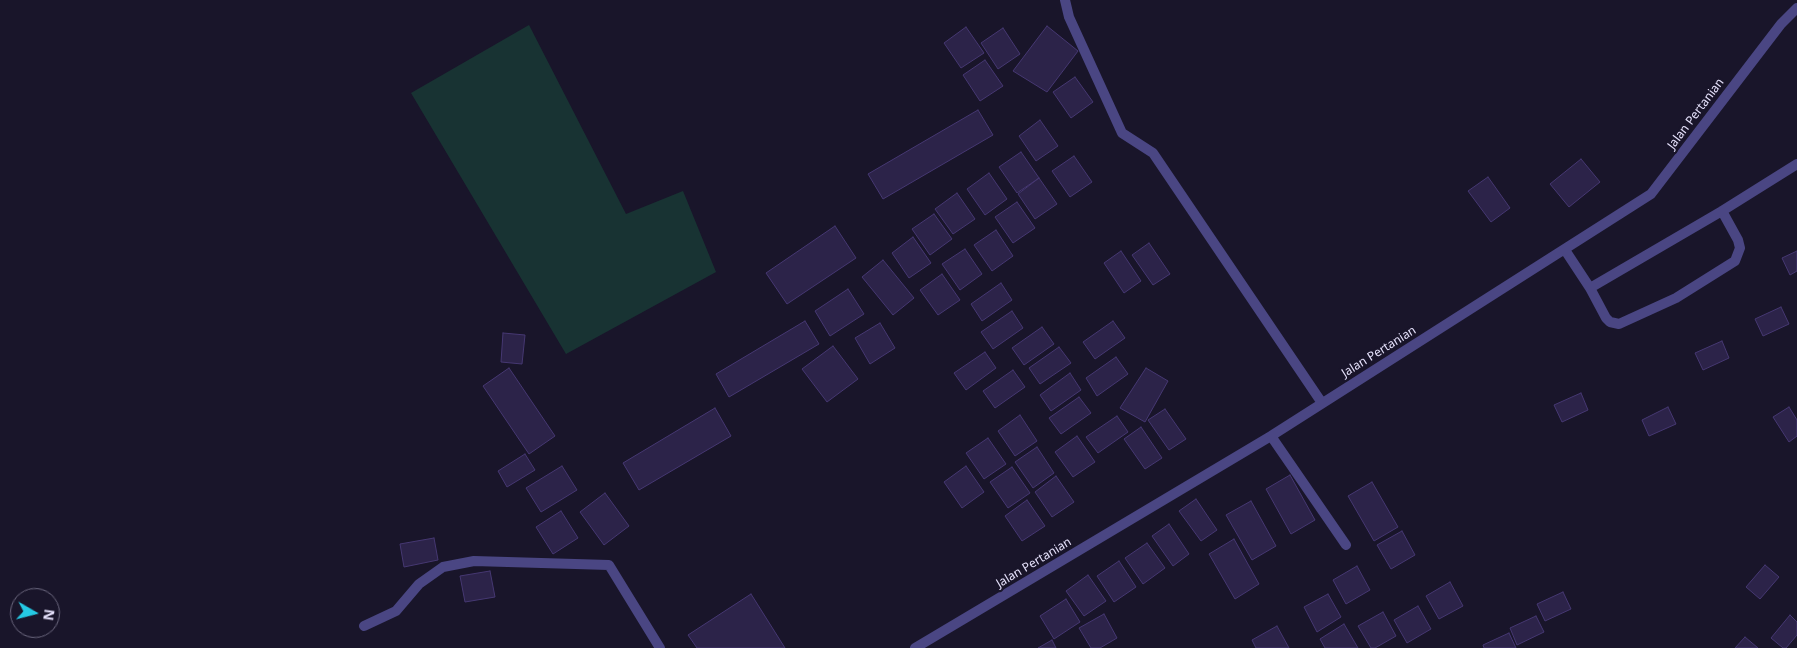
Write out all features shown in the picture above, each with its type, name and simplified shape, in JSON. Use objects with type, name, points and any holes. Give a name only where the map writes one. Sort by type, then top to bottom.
[{"type":"street","points":[[1065,0],[1070,17],[1122,133],[1152,153],[1322,403]]},
{"type":"street","name":"Jalan Pertanian","points":[[916,648],[1271,436],[1651,194],[1781,24],[1797,8]]},
{"type":"street","points":[[1590,288],[1722,211],[1797,164]]},
{"type":"street","points":[[1565,250],[1590,288],[1606,318],[1616,324],[1676,298],[1735,261],[1740,248],[1738,240],[1722,211]]},
{"type":"street","points":[[1271,436],[1346,545]]},
{"type":"street","points":[[364,626],[396,611],[419,584],[443,567],[474,561],[609,565],[660,648]]},
{"type":"green space","points":[[529,25],[626,214],[683,191],[716,272],[566,354],[411,93]]},
{"type":"building","points":[[1047,26],[1078,51],[1047,92],[1013,71]]},
{"type":"building","points":[[966,27],[984,53],[961,68],[944,43]]},
{"type":"building","points":[[1003,28],[1020,54],[998,69],[981,43]]},
{"type":"building","points":[[985,60],[1003,86],[980,101],[963,75]]},
{"type":"building","points":[[1075,77],[1093,102],[1071,118],[1053,92]]},
{"type":"building","points":[[978,110],[993,135],[883,199],[868,174]]},
{"type":"building","points":[[1040,120],[1058,146],[1036,161],[1019,136]]},
{"type":"building","points":[[1021,152],[1039,178],[1017,193],[999,167]]},
{"type":"building","points":[[1074,156],[1092,182],[1070,197],[1052,171]]},
{"type":"building","points":[[1581,159],[1600,182],[1569,207],[1550,184]]},
{"type":"building","points":[[989,173],[1007,199],[985,215],[967,189]]},
{"type":"building","points":[[1488,177],[1510,208],[1491,222],[1468,191]]},
{"type":"building","points":[[1039,178],[1057,204],[1035,219],[1018,194]]},
{"type":"building","points":[[957,193],[975,219],[953,234],[935,209]]},
{"type":"building","points":[[1017,202],[1035,228],[1013,243],[995,217]]},
{"type":"building","points":[[934,214],[952,239],[930,255],[912,229]]},
{"type":"building","points":[[835,226],[856,258],[787,304],[766,273]]},
{"type":"building","points":[[996,230],[1013,256],[992,271],[974,245]]},
{"type":"building","points":[[913,237],[931,263],[909,278],[892,253]]},
{"type":"building","points":[[1149,243],[1170,274],[1153,285],[1132,255]]},
{"type":"building","points":[[965,249],[982,274],[960,290],[942,264]]},
{"type":"building","points":[[1121,251],[1141,281],[1124,293],[1104,263]]},
{"type":"building","points":[[1797,251],[1797,271],[1790,275],[1782,258]]},
{"type":"building","points":[[883,260],[914,298],[893,315],[862,277]]},
{"type":"building","points":[[942,274],[960,300],[938,315],[920,290]]},
{"type":"building","points":[[1001,283],[1012,300],[982,321],[971,304]]},
{"type":"building","points":[[848,289],[864,314],[830,336],[815,311]]},
{"type":"building","points":[[1781,307],[1789,324],[1763,336],[1755,319]]},
{"type":"building","points":[[1012,311],[1023,328],[993,349],[981,332]]},
{"type":"building","points":[[805,321],[819,344],[729,397],[716,374]]},
{"type":"building","points":[[1113,321],[1125,338],[1095,359],[1083,342]]},
{"type":"building","points":[[880,323],[895,348],[870,364],[855,338]]},
{"type":"building","points":[[1042,327],[1054,344],[1024,365],[1012,348]]},
{"type":"building","points":[[503,333],[525,335],[522,364],[501,362]]},
{"type":"building","points":[[1722,341],[1729,358],[1703,370],[1695,353]]},
{"type":"building","points":[[833,346],[858,379],[827,402],[802,369]]},
{"type":"building","points":[[1059,347],[1071,363],[1040,384],[1029,368]]},
{"type":"building","points":[[985,352],[996,368],[966,390],[954,373]]},
{"type":"building","points":[[1116,357],[1128,374],[1097,396],[1086,378]]},
{"type":"building","points":[[509,368],[555,436],[529,454],[483,386]]},
{"type":"building","points":[[1146,368],[1168,381],[1145,422],[1120,408]]},
{"type":"building","points":[[1013,370],[1025,387],[995,408],[983,391]]},
{"type":"building","points":[[1070,373],[1081,390],[1051,411],[1040,395]]},
{"type":"building","points":[[1581,393],[1588,410],[1562,422],[1554,405]]},
{"type":"building","points":[[1079,397],[1091,413],[1061,434],[1049,418]]},
{"type":"building","points":[[1668,407],[1676,424],[1649,436],[1642,420]]},
{"type":"building","points":[[1789,407],[1797,420],[1797,436],[1789,442],[1773,417]]},
{"type":"building","points":[[715,408],[731,436],[639,490],[623,463]]},
{"type":"building","points":[[1165,409],[1186,439],[1169,450],[1148,420]]},
{"type":"building","points":[[1020,415],[1037,441],[1015,456],[998,431]]},
{"type":"building","points":[[1117,416],[1128,432],[1098,453],[1086,437]]},
{"type":"building","points":[[1141,427],[1162,458],[1145,469],[1124,439]]},
{"type":"building","points":[[1077,436],[1095,462],[1073,477],[1055,452]]},
{"type":"building","points":[[988,438],[1006,464],[984,479],[966,453]]},
{"type":"building","points":[[1037,447],[1054,473],[1033,488],[1015,462]]},
{"type":"building","points":[[525,454],[535,470],[507,487],[498,471]]},
{"type":"building","points":[[562,466],[577,490],[541,512],[526,488]]},
{"type":"building","points":[[966,466],[984,492],[962,508],[944,482]]},
{"type":"building","points":[[1012,467],[1030,493],[1008,508],[990,482]]},
{"type":"building","points":[[1290,475],[1315,520],[1291,534],[1266,489]]},
{"type":"building","points":[[1056,476],[1074,502],[1052,517],[1035,492]]},
{"type":"building","points":[[1372,482],[1398,527],[1374,541],[1348,496]]},
{"type":"building","points":[[605,493],[629,526],[604,545],[580,512]]},
{"type":"building","points":[[1196,499],[1217,530],[1201,541],[1179,511]]},
{"type":"building","points":[[1027,500],[1045,526],[1022,541],[1005,516]]},
{"type":"building","points":[[1251,501],[1276,546],[1252,560],[1226,515]]},
{"type":"building","points":[[561,511],[578,538],[553,554],[536,527]]},
{"type":"building","points":[[1169,524],[1189,554],[1173,566],[1152,536]]},
{"type":"building","points":[[1402,531],[1415,555],[1391,569],[1377,545]]},
{"type":"building","points":[[434,538],[438,560],[404,567],[400,544]]},
{"type":"building","points":[[1234,539],[1259,584],[1235,599],[1209,554]]},
{"type":"building","points":[[1147,543],[1165,568],[1143,584],[1125,558]]},
{"type":"building","points":[[1119,561],[1136,587],[1114,602],[1097,576]]},
{"type":"building","points":[[1765,565],[1779,577],[1760,599],[1746,587]]},
{"type":"building","points":[[1357,566],[1370,590],[1346,604],[1333,580]]},
{"type":"building","points":[[490,571],[495,597],[465,602],[460,576]]},
{"type":"building","points":[[1088,575],[1106,601],[1084,616],[1066,591]]},
{"type":"building","points":[[1450,582],[1463,606],[1439,619],[1426,596]]},
{"type":"building","points":[[1563,592],[1571,609],[1545,621],[1537,604]]},
{"type":"building","points":[[751,594],[785,648],[697,648],[688,635]]},
{"type":"building","points":[[1328,594],[1341,617],[1317,632],[1304,607]]},
{"type":"building","points":[[1066,599],[1080,622],[1054,639],[1040,616]]},
{"type":"building","points":[[1418,606],[1431,629],[1407,643],[1394,620]]},
{"type":"building","points":[[1383,612],[1396,636],[1375,648],[1371,648],[1358,626]]},
{"type":"building","points":[[1104,614],[1117,638],[1100,648],[1091,648],[1079,628]]},
{"type":"building","points":[[1790,615],[1797,622],[1797,635],[1786,648],[1783,648],[1771,638]]},
{"type":"building","points":[[1536,616],[1544,632],[1517,645],[1510,628]]},
{"type":"building","points":[[1344,624],[1358,648],[1325,648],[1320,639]]},
{"type":"building","points":[[1277,626],[1289,648],[1256,648],[1252,640]]},
{"type":"building","points":[[1509,633],[1516,648],[1484,648],[1483,645]]},
{"type":"building","points":[[1745,637],[1758,648],[1735,648]]},
{"type":"building","points":[[1052,640],[1056,648],[1038,648]]}]
